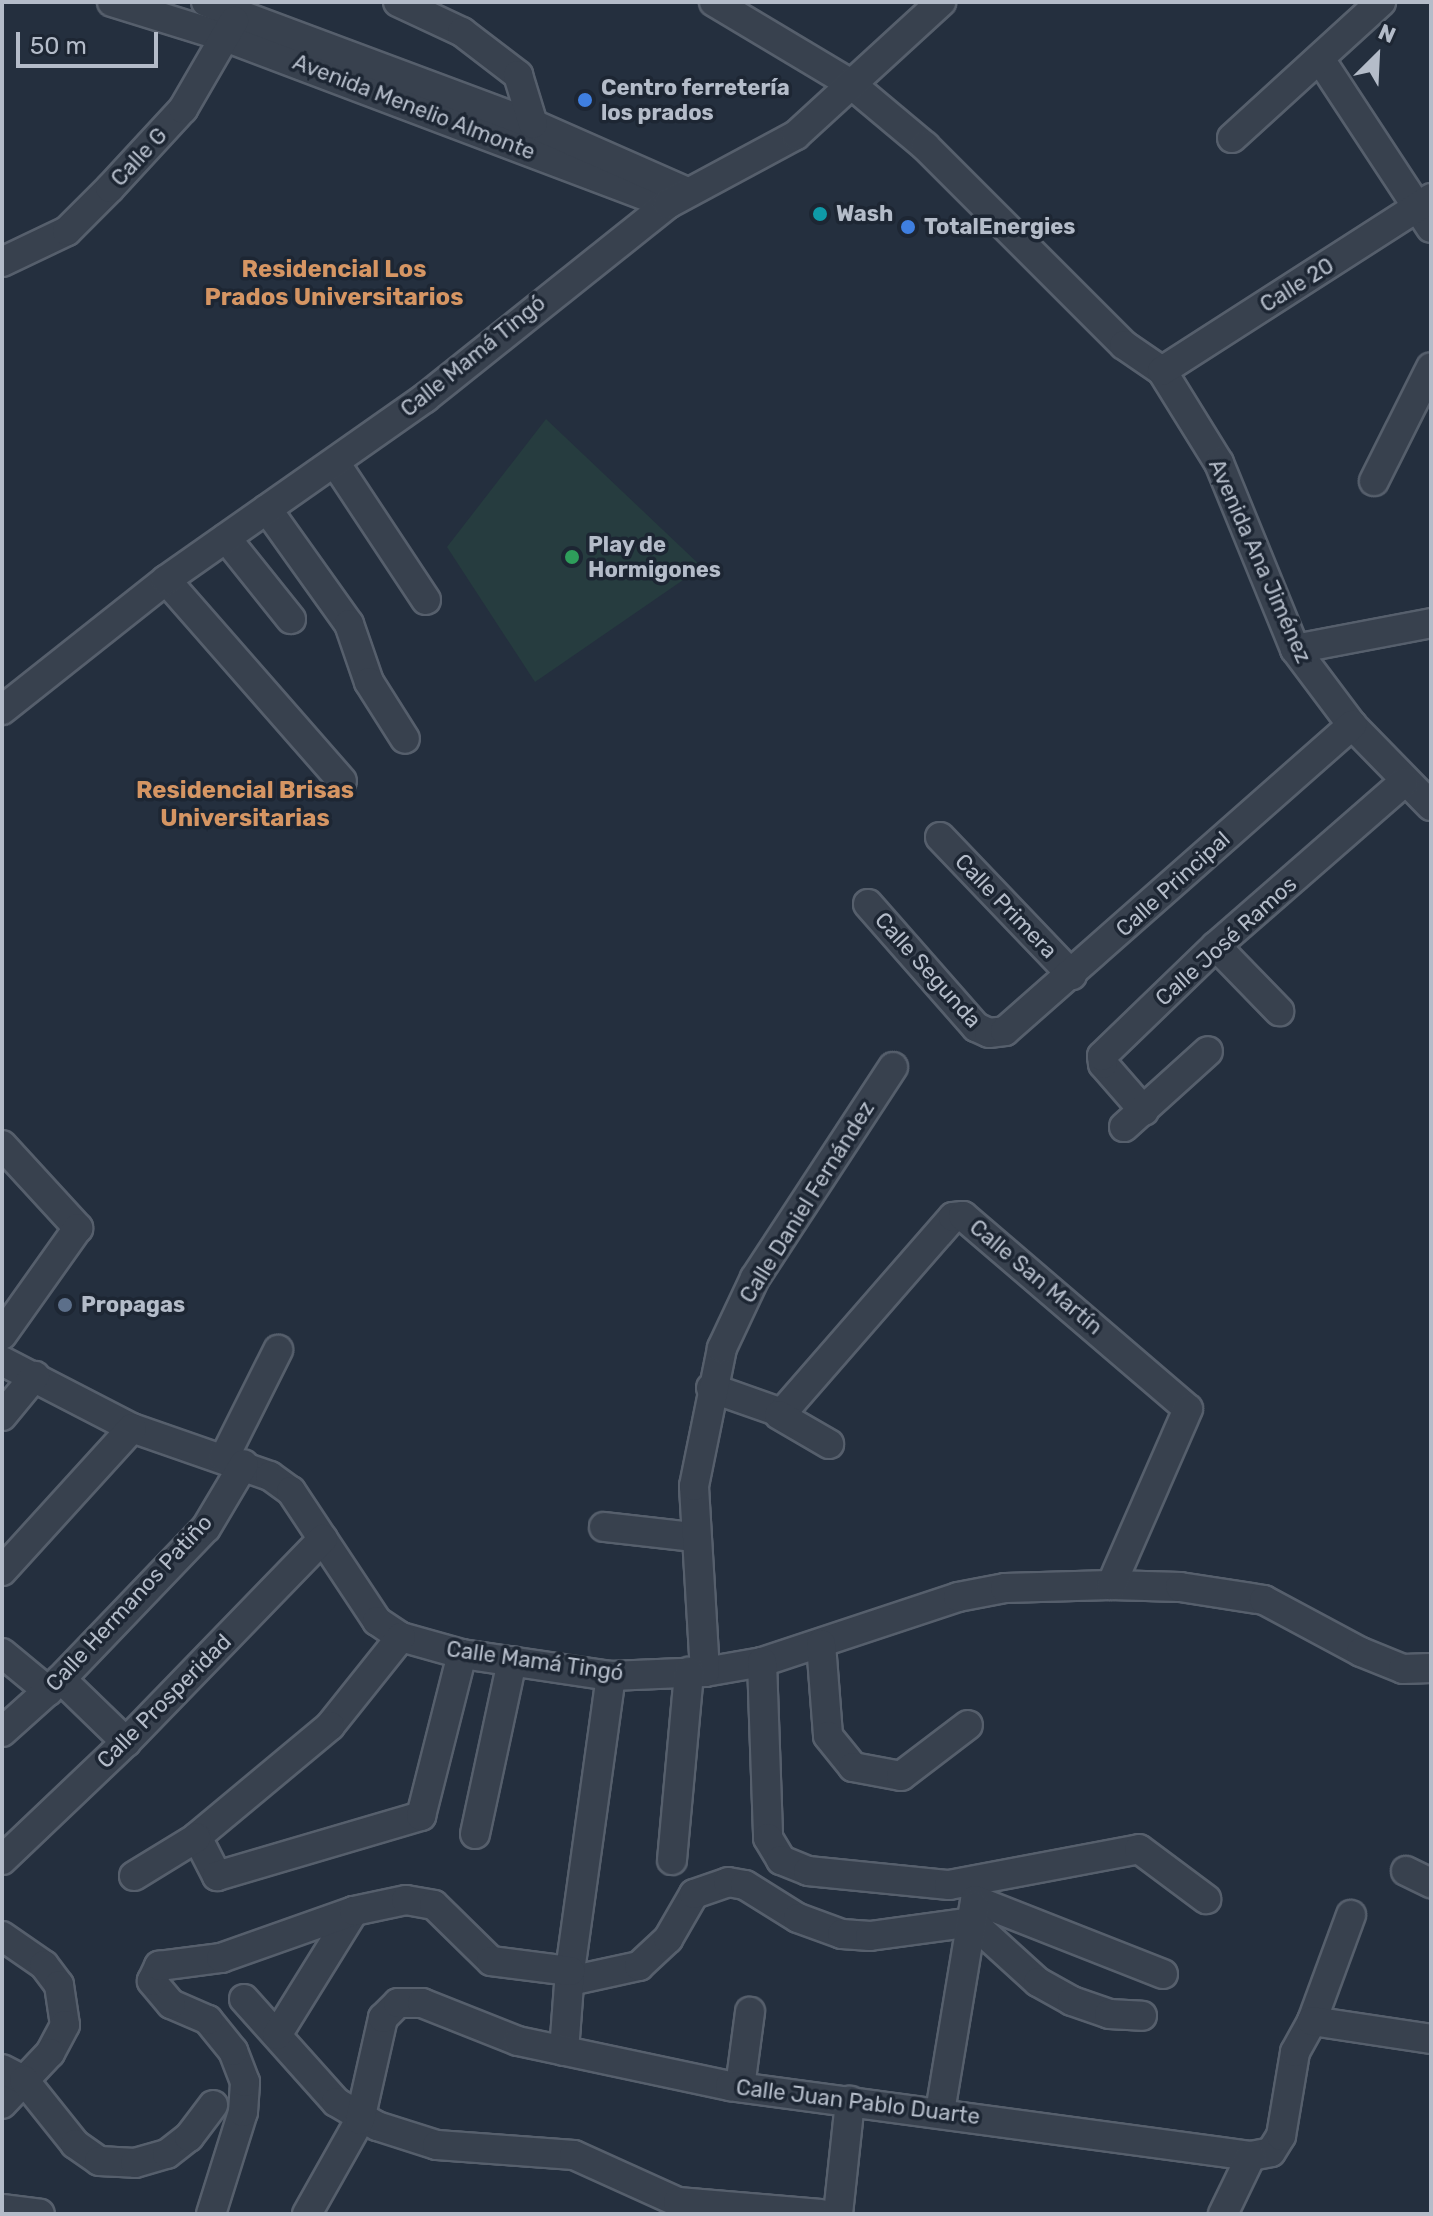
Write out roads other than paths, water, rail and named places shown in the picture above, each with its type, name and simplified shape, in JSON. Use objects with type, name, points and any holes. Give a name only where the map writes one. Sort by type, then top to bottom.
[{"type":"street","name":"Avenida Menelio Almonte","points":[[112,2],[232,25],[533,124],[678,198]]},
{"type":"street","name":"Avenida Menelio Almonte","points":[[206,2],[232,25],[678,198]]},
{"type":"street","points":[[398,2],[462,32],[518,75],[533,124]]},
{"type":"street","name":"Avenida Ana Jiménez","points":[[714,2],[851,84],[925,146],[1124,345],[1162,371],[1219,463],[1295,649],[1352,725],[1404,782],[1431,806]]},
{"type":"street","name":"Calle Mamá Tingó","points":[[2,710],[166,580],[336,464],[678,198],[796,135],[941,2]]},
{"type":"street","points":[[1232,138],[1381,2]]},
{"type":"street","name":"Calle G","points":[[2,262],[67,231],[110,188],[183,109],[232,25]]},
{"type":"street","points":[[1320,59],[1427,212]]},
{"type":"street","name":"Calle 20","points":[[1162,371],[1427,212]]},
{"type":"street","points":[[1374,481],[1431,367]]},
{"type":"street","points":[[336,464],[426,600]]},
{"type":"street","points":[[267,509],[349,624],[369,682],[405,739]]},
{"type":"street","points":[[226,538],[291,619]]},
{"type":"street","points":[[166,580],[342,781]]},
{"type":"street","points":[[1295,649],[1431,623]]},
{"type":"street","name":"Calle Principal","points":[[989,1033],[1005,1031],[1072,975],[1352,725]]},
{"type":"street","name":"Calle José Ramos","points":[[1208,1051],[1134,1119],[1103,1064],[1102,1056],[1216,946],[1404,782]]},
{"type":"street","name":"Calle Primera","points":[[940,837],[1072,975]]},
{"type":"street","name":"Calle Segunda","points":[[868,904],[976,1027],[989,1033]]},
{"type":"street","points":[[1216,946],[1279,1011]]},
{"type":"street","name":"Calle Daniel Fernández","points":[[672,1860],[697,1672],[694,1486],[711,1388],[727,1338],[755,1278],[893,1067]]},
{"type":"street","points":[[2,1335],[78,1228],[4,1150]]},
{"type":"street","name":"Calle San Martín","points":[[779,1415],[953,1217],[963,1216],[1188,1409],[1111,1585]]},
{"type":"street","name":"Calle Hermanos Patiño","points":[[2,1732],[55,1685],[206,1528],[278,1350]]},
{"type":"street","name":"Calle Mamá Tingó","points":[[2,1361],[132,1428],[234,1461],[291,1491],[366,1608],[401,1637],[462,1654],[611,1676],[697,1672],[762,1662],[958,1597],[1005,1588],[1111,1585],[1180,1587],[1264,1600],[1361,1652],[1403,1669],[1431,1668]]},
{"type":"street","points":[[2,1416],[35,1376]]},
{"type":"street","points":[[711,1388],[779,1415],[829,1444]]},
{"type":"street","points":[[2,1571],[132,1428]]},
{"type":"street","points":[[604,1527],[693,1537]]},
{"type":"street","name":"Calle Prosperidad","points":[[2,1860],[126,1742],[323,1539]]},
{"type":"street","points":[[134,1876],[196,1838],[330,1726],[355,1701],[401,1637]]},
{"type":"street","points":[[821,1644],[828,1736],[853,1767],[901,1776],[968,1725]]},
{"type":"street","points":[[2,1653],[55,1685],[126,1742]]},
{"type":"street","points":[[196,1838],[220,1877],[417,1819],[462,1654]]},
{"type":"street","points":[[475,1834],[512,1661]]},
{"type":"street","points":[[762,1662],[768,1838],[781,1860],[808,1871],[924,1884],[1163,1974]]},
{"type":"street","points":[[564,2051],[570,1976],[611,1676]]},
{"type":"street","points":[[211,2214],[243,2112],[245,2082],[233,2051],[208,2020],[171,2004],[152,1981],[159,1966],[221,1958],[354,1911],[406,1900],[434,1905],[491,1961],[570,1976],[621,1972],[647,1961],[668,1939],[694,1894],[714,1884],[745,1885],[798,1918],[842,1934],[870,1936],[1139,1849],[1206,1899]]},
{"type":"street","points":[[975,1901],[1038,1982],[1072,2001],[1109,2014],[1142,2016]]},
{"type":"street","points":[[940,2112],[975,1901]]},
{"type":"street","points":[[277,2035],[354,1911]]},
{"type":"street","points":[[1223,2214],[1251,2156],[1271,2152],[1281,2136],[1295,2052],[1312,2021],[1351,1915]]},
{"type":"street","points":[[2,1936],[44,1965],[59,1985],[65,2025],[50,2053],[13,2075],[2,2104]]},
{"type":"street","points":[[244,1999],[336,2102],[360,2120],[437,2145],[574,2155],[678,2208],[820,2214]]},
{"type":"street","name":"Calle Juan Pablo Duarte","points":[[307,2214],[360,2120],[383,2018],[398,2003],[422,2003],[518,2041],[740,2087],[1251,2156]]},
{"type":"street","points":[[740,2087],[750,2012]]},
{"type":"street","points":[[1312,2021],[1431,2039],[1431,2027]]},
{"type":"street","points":[[13,2075],[75,2144],[99,2161],[135,2163],[167,2154],[189,2137],[213,2105]]},
{"type":"street","points":[[838,2214],[850,2101]]},
{"type":"street","points":[[189,2137],[229,2158]]},
{"type":"street","points":[[2,2209],[40,2214]]},
{"type":"place","name":"Centro ferretería los prados","points":[[585,100]]},
{"type":"place","name":"Wash","points":[[820,214]]},
{"type":"place","name":"TotalEnergies","points":[[908,227]]},
{"type":"place","name":"Play de Hormigones","points":[[572,557]]},
{"type":"place","name":"Propagas","points":[[65,1305]]},
{"type":"district","name":"Residencial Los Prados Universitarios","points":[[334,284]]},
{"type":"district","name":"Residencial Brisas Universitarias","points":[[245,805]]}]
